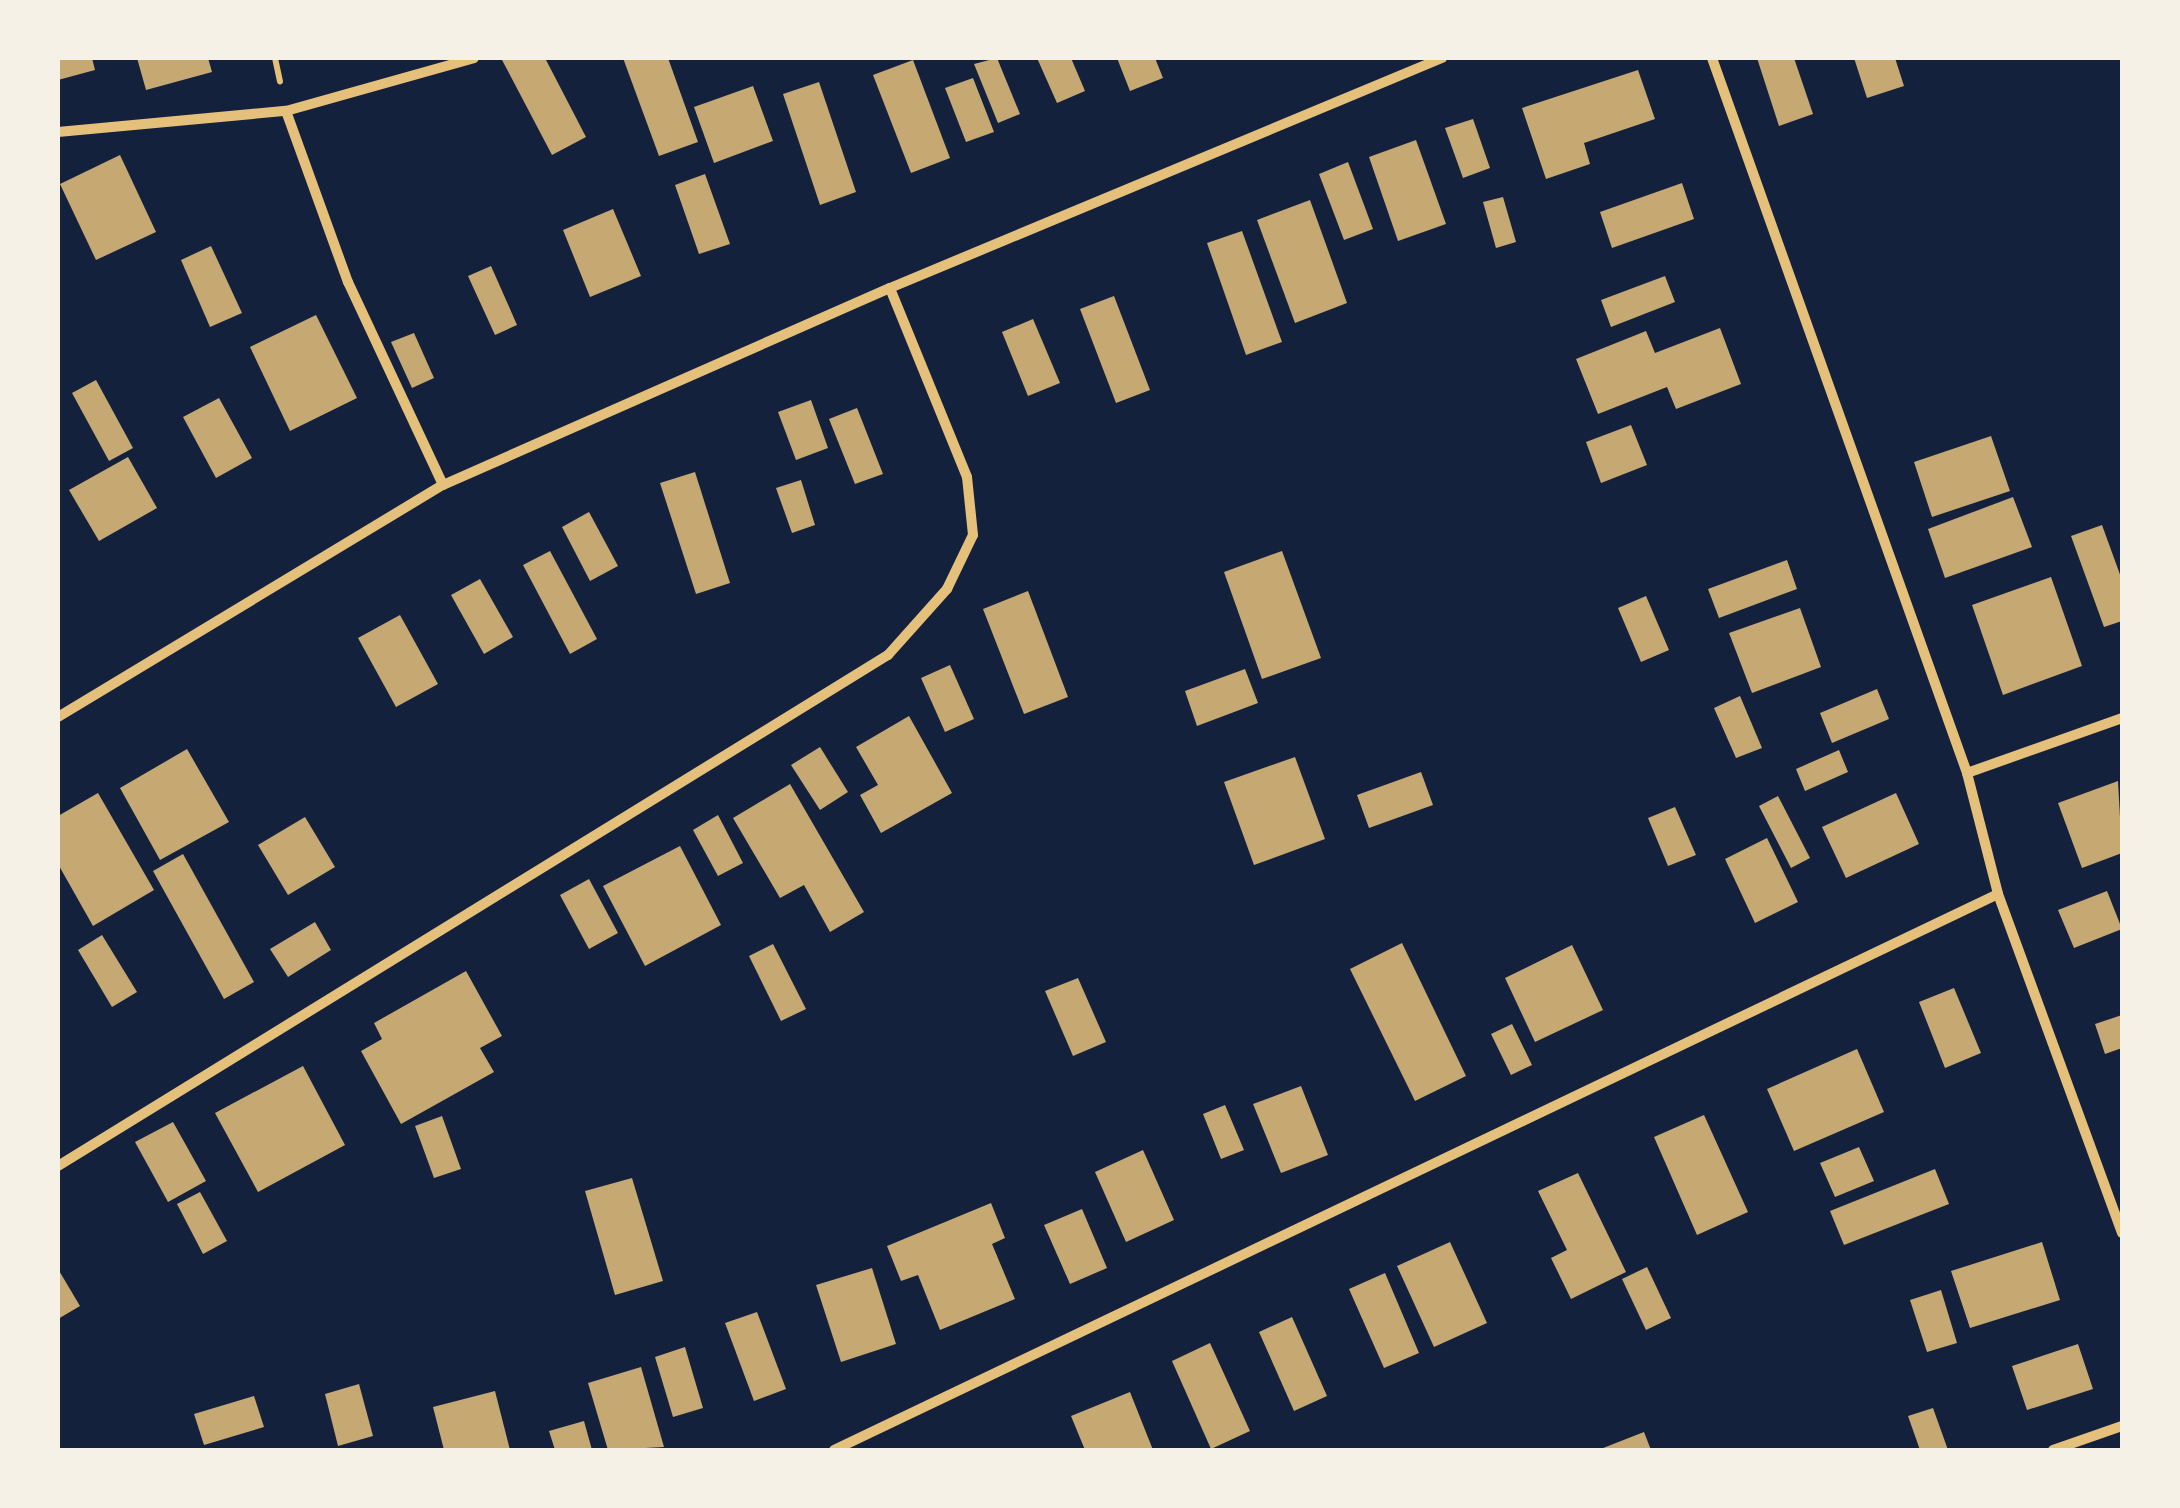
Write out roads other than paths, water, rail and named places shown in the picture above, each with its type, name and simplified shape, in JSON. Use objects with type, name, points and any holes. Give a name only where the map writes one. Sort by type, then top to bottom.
[{"type":"street","points":[[58,132],[286,112],[474,58]]},
{"type":"street","points":[[58,717],[442,484],[890,288],[1442,58]]},
{"type":"street","points":[[1712,58],[1967,774],[1998,894],[2122,1232]]},
{"type":"street","points":[[286,112],[348,282],[442,484]]},
{"type":"street","points":[[58,1166],[888,655],[946,589],[973,535],[967,477],[890,288]]},
{"type":"street","points":[[1967,774],[2122,718]]},
{"type":"street","points":[[834,1450],[1998,894]]},
{"type":"street","points":[[2053,1450],[2122,1426]]}]
